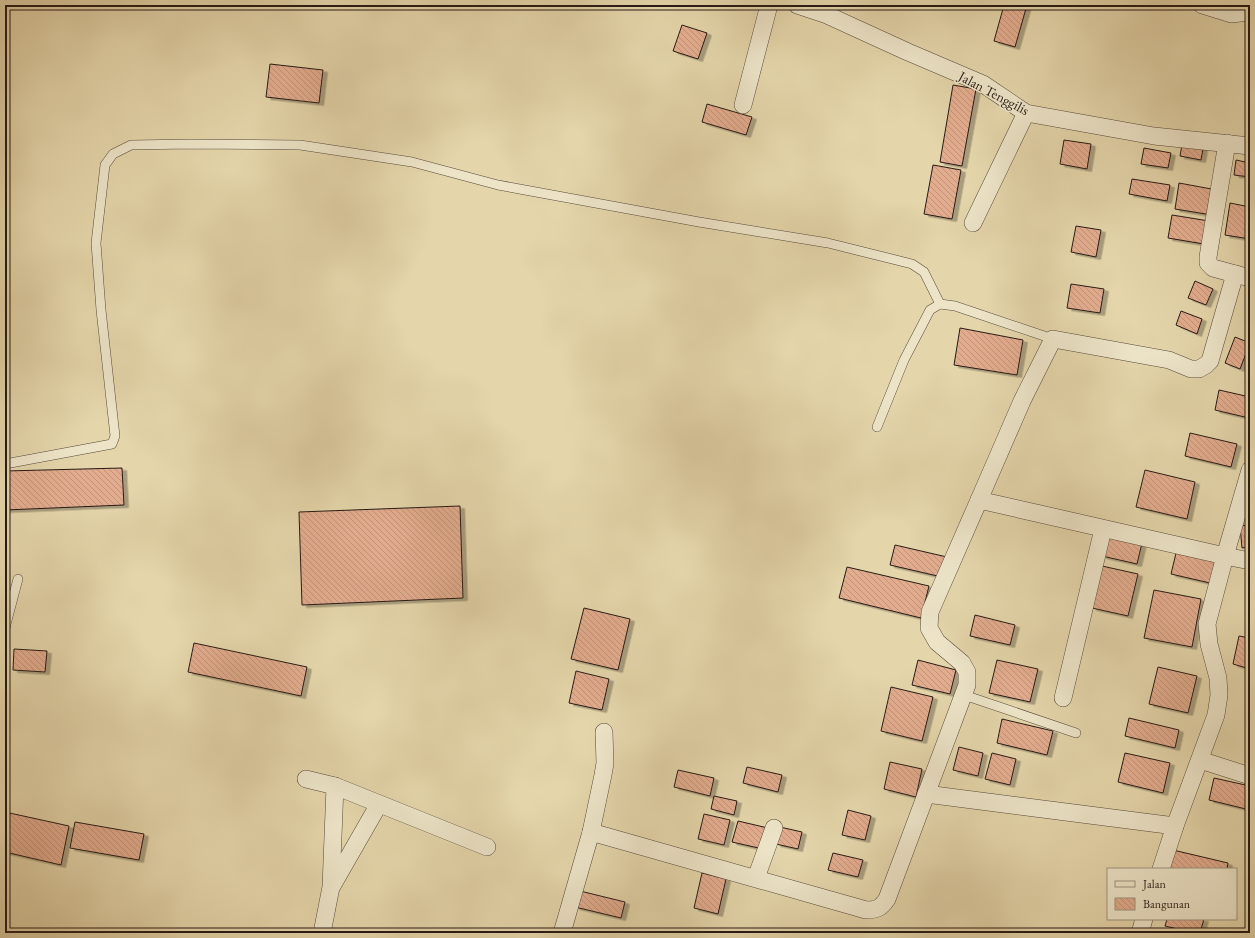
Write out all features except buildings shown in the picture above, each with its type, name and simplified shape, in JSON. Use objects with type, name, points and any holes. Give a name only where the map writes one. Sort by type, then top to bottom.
[{"type":"street","points":[[743,105],[769,5]]},
{"type":"street","name":"Jalan Tenggilis","points":[[797,5],[828,10],[908,52],[983,84],[1026,113],[1154,136],[1250,146]]},
{"type":"street","points":[[1202,5],[1231,14],[1250,12]]},
{"type":"street","points":[[973,223],[1026,113]]},
{"type":"street","points":[[591,832],[866,910],[876,910],[883,906],[887,899],[968,685],[967,672],[962,662],[937,642],[929,628],[930,612],[1022,401],[1053,339],[1169,360],[1192,369],[1199,369],[1206,365],[1210,360],[1242,276],[1213,268],[1208,263],[1227,143]]},
{"type":"street","points":[[1161,868],[1175,826],[1216,715],[1219,695],[1218,678],[1208,644],[1207,624],[1250,470]]},
{"type":"street","points":[[979,500],[1250,561]]},
{"type":"street","points":[[1063,698],[1103,529]]},
{"type":"street","points":[[562,933],[591,832],[604,775],[604,732]]},
{"type":"street","points":[[1200,760],[1250,776]]},
{"type":"street","points":[[306,779],[335,786],[487,847]]},
{"type":"street","points":[[322,933],[331,887],[335,786]]},
{"type":"street","points":[[926,794],[1175,826]]},
{"type":"street","points":[[331,887],[380,804]]},
{"type":"street","points":[[756,878],[774,828]]},
{"type":"lane","points":[[5,464],[112,444],[115,436],[102,317],[96,242],[105,165],[113,154],[131,145],[190,144],[300,146],[412,162],[498,185],[699,222],[828,243],[912,264],[924,272],[940,304]]},
{"type":"lane","points":[[877,427],[904,360],[920,328],[930,310],[940,304],[955,306],[1053,339]]},
{"type":"lane","points":[[5,628],[18,579]]},
{"type":"lane","points":[[964,695],[1076,732]]}]
